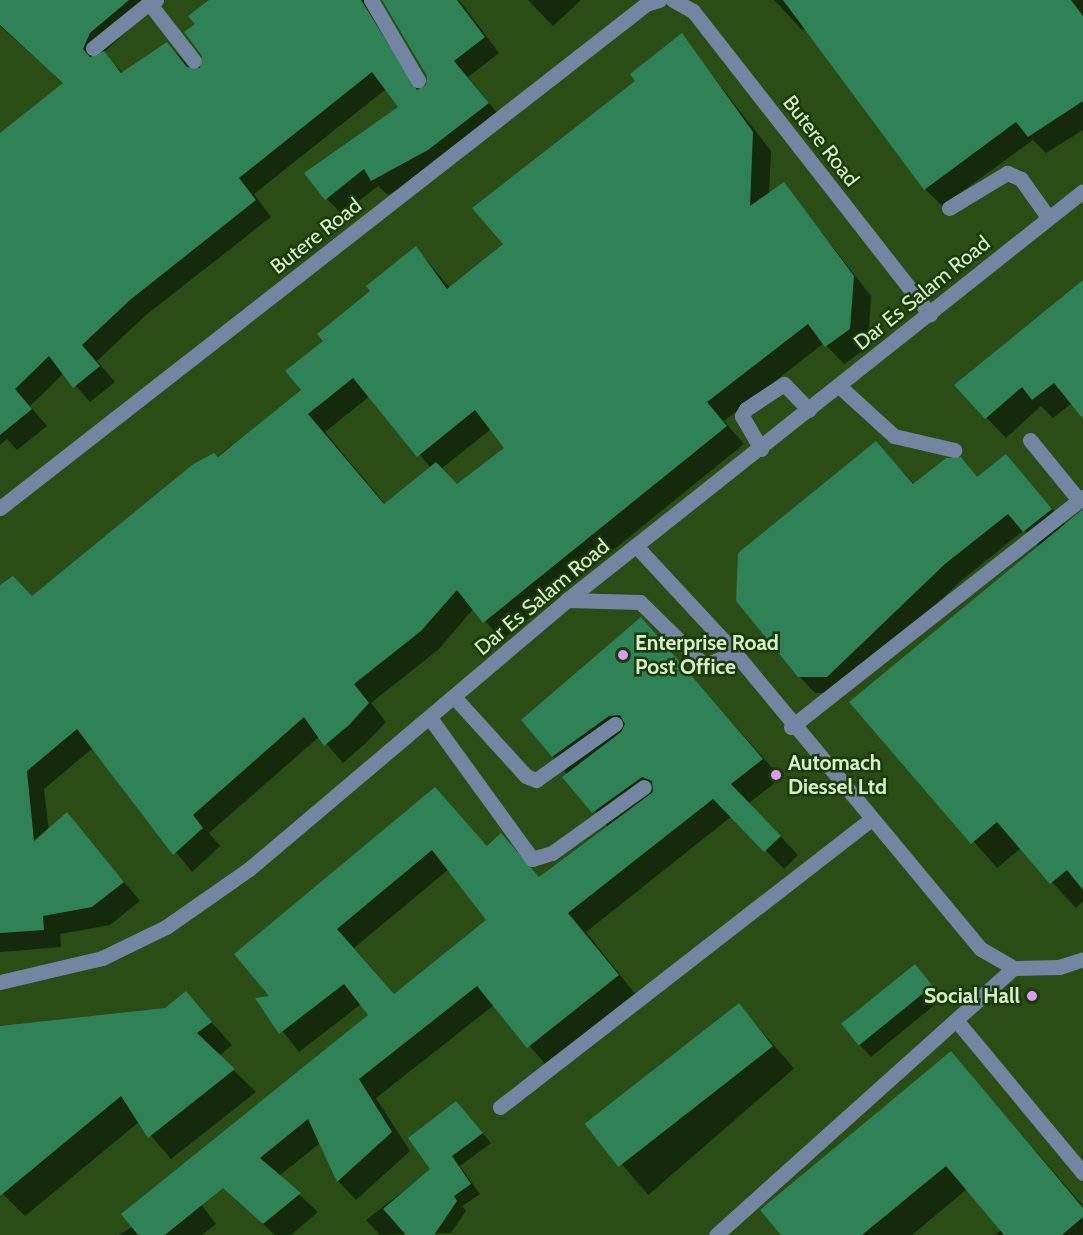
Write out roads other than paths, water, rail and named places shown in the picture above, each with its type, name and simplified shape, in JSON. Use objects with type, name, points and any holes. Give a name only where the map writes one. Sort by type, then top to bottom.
[{"type":"street","points":[[371,0],[418,80]]},
{"type":"street","name":"Butere Road","points":[[0,508],[636,12],[658,0]]},
{"type":"street","name":"Butere Road","points":[[673,0],[695,5],[930,314]]},
{"type":"street","points":[[93,48],[153,2],[194,62]]},
{"type":"street","points":[[949,207],[1007,172],[1021,178],[1048,218]]},
{"type":"street","name":"Dar Es Salam Road","points":[[0,982],[102,957],[166,927],[249,869],[455,698],[567,600],[637,547],[1048,218],[1081,195]]},
{"type":"street","points":[[760,449],[742,416],[746,408],[784,384],[809,410]]},
{"type":"street","points":[[839,386],[894,436],[954,450]]},
{"type":"street","points":[[791,727],[1081,498],[1030,440]]},
{"type":"street","points":[[637,547],[735,653],[791,727],[981,949],[1014,968],[1059,967],[1083,959]]},
{"type":"street","points":[[567,600],[640,602],[704,665],[735,653]]},
{"type":"street","points":[[455,698],[526,776],[536,780],[615,724]]},
{"type":"street","points":[[430,718],[532,858],[552,853],[644,787]]},
{"type":"street","points":[[500,1107],[870,820]]},
{"type":"street","points":[[716,1235],[1014,968]]},
{"type":"street","points":[[956,1020],[1083,1173]]},
{"type":"place","name":"Enterprise Road Post Office","points":[[623,655]]},
{"type":"place","name":"Automach Diessel Ltd","points":[[776,775]]},
{"type":"place","name":"Social Hall","points":[[1032,996]]}]
